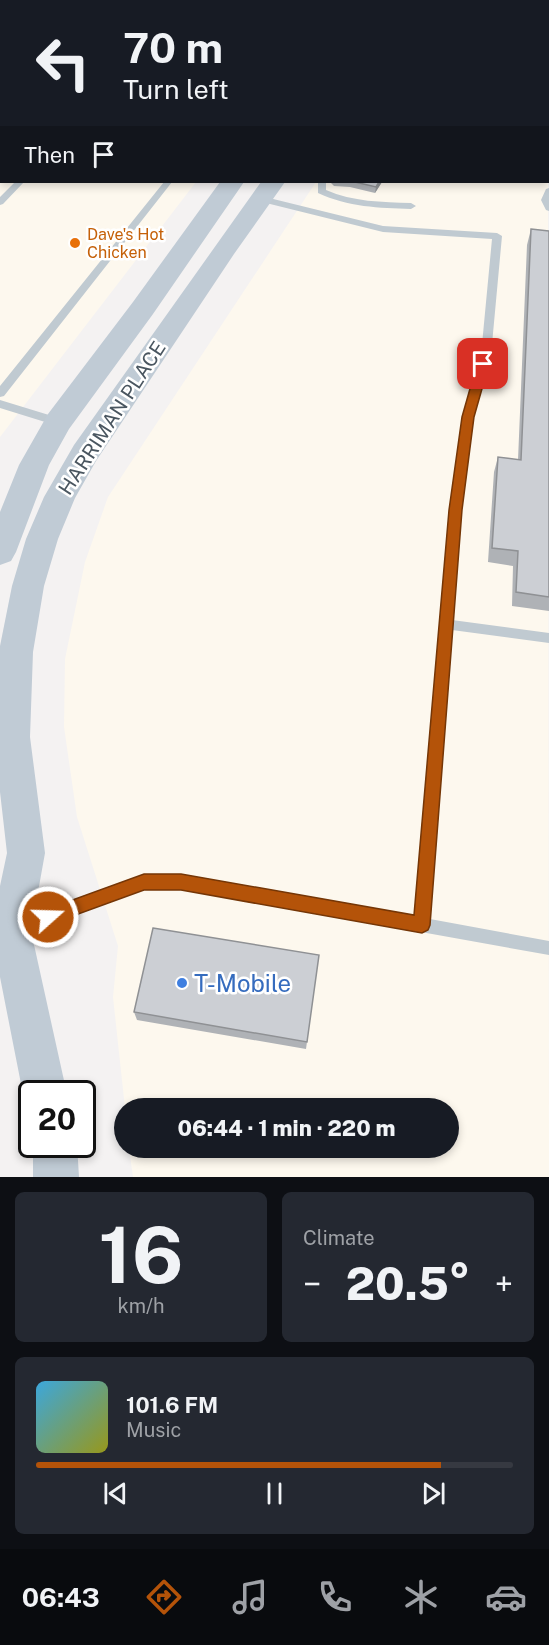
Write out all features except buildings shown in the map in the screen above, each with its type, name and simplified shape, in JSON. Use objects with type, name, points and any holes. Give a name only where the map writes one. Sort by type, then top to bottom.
[{"type":"street","name":"HARRIMAN PLACE","points":[[0,552],[34,465],[58,422],[231,183]]},
{"type":"street","name":"HARRIMAN PLACE","points":[[42,1080],[5,924],[26,853],[12,737],[16,652],[28,586],[42,540],[60,497],[85,453],[267,190]]},
{"type":"street","points":[[55,1158],[56,1177]]},
{"type":"lane","points":[[0,202],[19,183]]},
{"type":"lane","points":[[0,393],[167,183]]},
{"type":"lane","points":[[322,183],[321,192],[337,200],[411,206]]},
{"type":"lane","points":[[267,190],[383,229],[497,236],[486,355],[468,417],[456,501],[422,925]]},
{"type":"lane","points":[[549,191],[545,200],[549,208]]},
{"type":"lane","points":[[0,404],[58,422]]},
{"type":"lane","points":[[446,624],[549,638]]},
{"type":"lane","points":[[5,924],[144,882],[181,882],[549,948]]},
{"type":"shaded area","points":[[0,183],[195,183],[0,437]]},
{"type":"shaded area","points":[[315,183],[548,183],[549,1177],[133,1177],[130,1158],[459,1158],[459,1098],[124,1098],[113,997],[118,946],[77,817],[64,727],[65,659],[85,562],[108,497]]},
{"type":"place","name":"Dave's Hot Chicken","points":[[75,243]]},
{"type":"place","name":"T-Mobile","points":[[182,983]]},
{"type":"route","points":[[48,917],[144,882],[181,882],[422,925],[455,510],[468,417],[483,364]]}]
